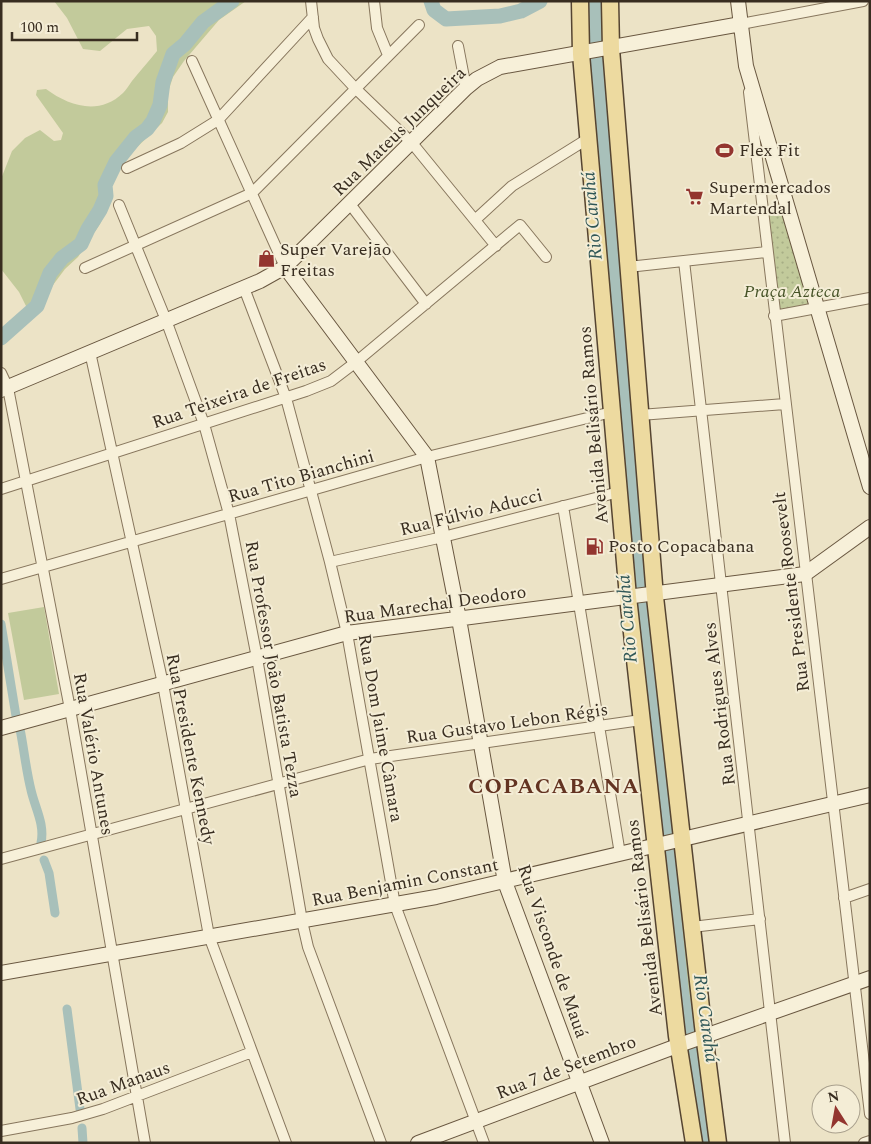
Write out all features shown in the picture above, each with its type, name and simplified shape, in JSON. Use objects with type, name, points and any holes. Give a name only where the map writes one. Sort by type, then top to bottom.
[{"type":"main road","name":"Avenida Belisário Ramos","points":[[580,1],[585,53],[589,138],[612,412],[641,720],[658,844],[691,1040],[718,1143]]},
{"type":"main road","name":"Avenida Belisário Ramos","points":[[612,5],[608,49],[640,415],[652,594],[678,840],[692,927],[691,1040],[694,1143]]},
{"type":"street","points":[[311,1],[314,28],[322,49],[336,69],[412,143],[496,246]]},
{"type":"street","points":[[374,1],[378,28],[388,55]]},
{"type":"street","points":[[738,1],[746,66],[870,487]]},
{"type":"street","name":"Rua Mateus Junqueira","points":[[4,389],[244,288],[285,267],[466,88],[477,79],[500,67],[608,49],[863,1]]},
{"type":"street","points":[[127,168],[181,143],[218,120],[313,18]]},
{"type":"street","points":[[85,268],[252,193],[419,25]]},
{"type":"street","points":[[458,46],[466,88]]},
{"type":"street","name":"Rua Visconde de Mauá","points":[[192,61],[285,267],[427,457],[459,619],[505,882],[602,1143]]},
{"type":"street","name":"Rua Presidente Roosevelt","points":[[746,66],[854,983],[867,1072],[870,1114]]},
{"type":"street","points":[[475,220],[516,182],[589,138]]},
{"type":"street","points":[[350,204],[426,304]]},
{"type":"street","name":"Rua Professor João Batista Tezza","points":[[119,205],[166,320],[204,424],[229,514],[280,784],[302,920],[315,968],[381,1143]]},
{"type":"street","name":"Rua Teixeira de Freitas","points":[[1,489],[286,398],[331,381],[520,226],[546,257]]},
{"type":"street","points":[[628,267],[767,252]]},
{"type":"street","name":"Rua Rodrigues Alves","points":[[684,261],[785,1143]]},
{"type":"street","name":"Rua Dom Jaime Câmara","points":[[244,288],[286,398],[330,562],[347,633],[395,905],[484,1143]]},
{"type":"street","points":[[774,316],[870,298]]},
{"type":"street","name":"Rua Presidente Kennedy","points":[[90,352],[163,684],[209,936],[286,1143]]},
{"type":"street","name":"Rua Valério Antunes","points":[[1,373],[26,481],[70,709],[145,1143]]},
{"type":"street","points":[[640,415],[785,404]]},
{"type":"street","name":"Rua Tito Bianchini","points":[[1,578],[427,457],[612,412]]},
{"type":"street","name":"Rua Fúlvio Aducci","points":[[330,562],[443,537],[619,492]]},
{"type":"street","points":[[564,506],[620,854]]},
{"type":"street","name":"Rua Marechal Deodoro","points":[[1,728],[347,633],[805,574],[870,527]]},
{"type":"street","name":"Rua Gustavo Lebon Régis","points":[[1,859],[370,759],[641,720]]},
{"type":"street","name":"Rua Benjamin Constant","points":[[1,973],[395,905],[505,882],[870,794]]},
{"type":"street","points":[[844,898],[870,889]]},
{"type":"street","points":[[692,927],[760,919]]},
{"type":"street","name":"Rua 7 de Setembro","points":[[418,1143],[691,1040],[870,978]]},
{"type":"street","name":"Rua Manaus","points":[[1,1131],[72,1118],[103,1109],[252,1052]]},
{"type":"street","points":[[864,1143],[870,1141]]},
{"type":"green space","points":[[54,1],[246,1],[219,20],[173,77],[168,92],[168,112],[162,123],[130,154],[118,171],[109,190],[106,212],[100,224],[78,257],[65,269],[53,285],[36,315],[29,312],[19,292],[1,269],[1,179],[12,151],[25,138],[40,130],[54,141],[61,140],[63,133],[36,95],[37,90],[46,89],[74,104],[94,106],[104,104],[114,100],[123,93],[157,51],[156,36],[149,26],[127,29],[100,51],[83,49],[67,18]]},
{"type":"green space","points":[[588,1],[603,1],[605,42],[590,44]]},
{"type":"green space","points":[[607,56],[647,583],[631,585],[588,58]]},
{"type":"green space","name":"Praça Azteca","points":[[788,209],[817,308],[774,316],[763,214]]},
{"type":"green space","points":[[647,595],[674,835],[658,838],[631,597]]},
{"type":"green space","points":[[44,607],[59,694],[24,700],[8,613]]},
{"type":"green space","points":[[674,847],[696,1027],[694,1030],[685,1033],[662,849]]},
{"type":"green space","points":[[698,1047],[712,1143],[698,1143],[683,1049]]},
{"type":"waterway","points":[[1,338],[37,306],[50,273],[62,258],[81,244],[106,196],[105,185],[116,162],[136,137],[147,129],[153,121],[160,105],[163,82],[173,54],[185,44],[203,22],[232,1]]},
{"type":"waterway","points":[[431,1],[434,10],[446,19],[500,16],[521,11],[540,1]]},
{"type":"waterway","name":"Rio Carahá","points":[[597,1],[595,32],[658,757],[681,989],[706,1143]]},
{"type":"waterway","points":[[1,624],[16,716]]},
{"type":"waterway","points":[[20,729],[29,782],[41,823],[41,843]]},
{"type":"waterway","points":[[44,860],[49,873],[55,913]]},
{"type":"waterway","points":[[67,1009],[80,1109]]},
{"type":"waterway","name":"Rio Carahá","points":[[697,1123],[703,1121]]},
{"type":"waterway","points":[[82,1128],[83,1143]]},
{"type":"place","name":"Flex Fit","points":[[725,150]]},
{"type":"place","name":"Supermercados Martendal","points":[[695,197]]},
{"type":"place","name":"Super Varejão Freitas","points":[[266,259]]},
{"type":"place","name":"Posto Copacabana","points":[[594,546]]},
{"type":"district","name":"COPACABANA","points":[[554,785]]}]
